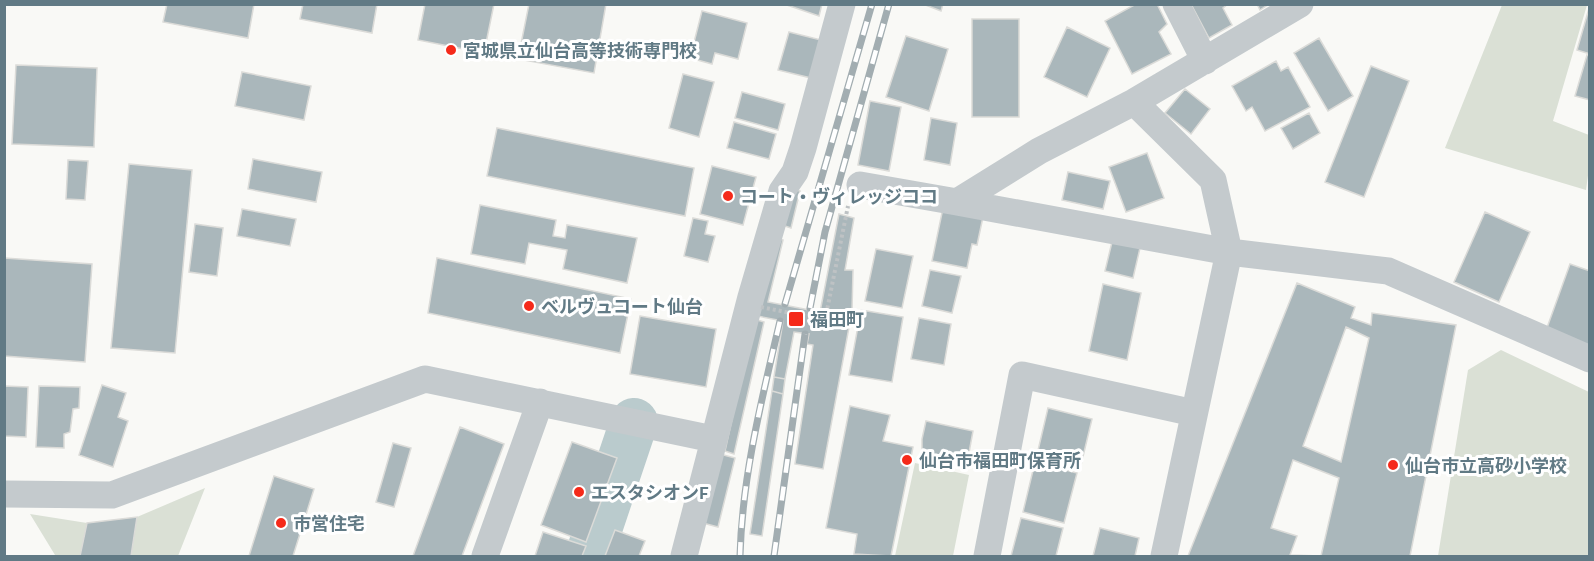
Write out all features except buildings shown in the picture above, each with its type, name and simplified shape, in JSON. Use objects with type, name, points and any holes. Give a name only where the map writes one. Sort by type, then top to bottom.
[{"type":"street","points":[[684,556],[713,439],[782,190],[795,172],[803,148],[842,4]]},
{"type":"street","points":[[1176,4],[1205,61]]},
{"type":"street","points":[[957,202],[1039,151],[1134,102],[1300,4]]},
{"type":"street","points":[[1134,102],[1213,180],[1229,252],[1164,556]]},
{"type":"street","points":[[860,185],[1229,252],[1388,271],[1590,359]]},
{"type":"street","points":[[987,556],[1022,375],[1194,412]]},
{"type":"street","points":[[4,494],[112,495],[425,379],[713,439]]},
{"type":"street","points":[[485,556],[540,402]]},
{"type":"path","points":[[761,308],[825,320],[846,216]]},
{"type":"shaded area","points":[[1502,5],[1587,5],[1553,121],[1589,135],[1586,190],[1445,148]]},
{"type":"shaded area","points":[[1501,350],[1589,392],[1589,556],[1438,556],[1468,370]]},
{"type":"shaded area","points":[[915,463],[969,475],[953,556],[895,556]]},
{"type":"shaded area","points":[[205,488],[178,556],[131,556],[137,517]]},
{"type":"shaded area","points":[[30,514],[87,523],[80,556],[53,556],[55,555]]},
{"type":"waterway","points":[[589,556],[634,422]]},
{"type":"railway","points":[[785,304],[872,4]]},
{"type":"railway","points":[[810,308],[825,232],[889,4]]},
{"type":"railway","points":[[740,556],[749,467],[780,321]]},
{"type":"railway","points":[[774,556],[805,334]]},
{"type":"place","name":"宮城県立仙台高等技術専門校","points":[[451,50]]},
{"type":"place","name":"コート・ヴィレッジココ","points":[[728,196]]},
{"type":"place","name":"ベルヴュコート仙台","points":[[529,306]]},
{"type":"place","name":"福田町","points":[[796,319]]},
{"type":"place","name":"仙台市福田町保育所","points":[[907,460]]},
{"type":"place","name":"仙台市立高砂小学校","points":[[1393,465]]},
{"type":"place","name":"エスタシオンF","points":[[579,492]]},
{"type":"place","name":"市営住宅","points":[[281,523]]}]
